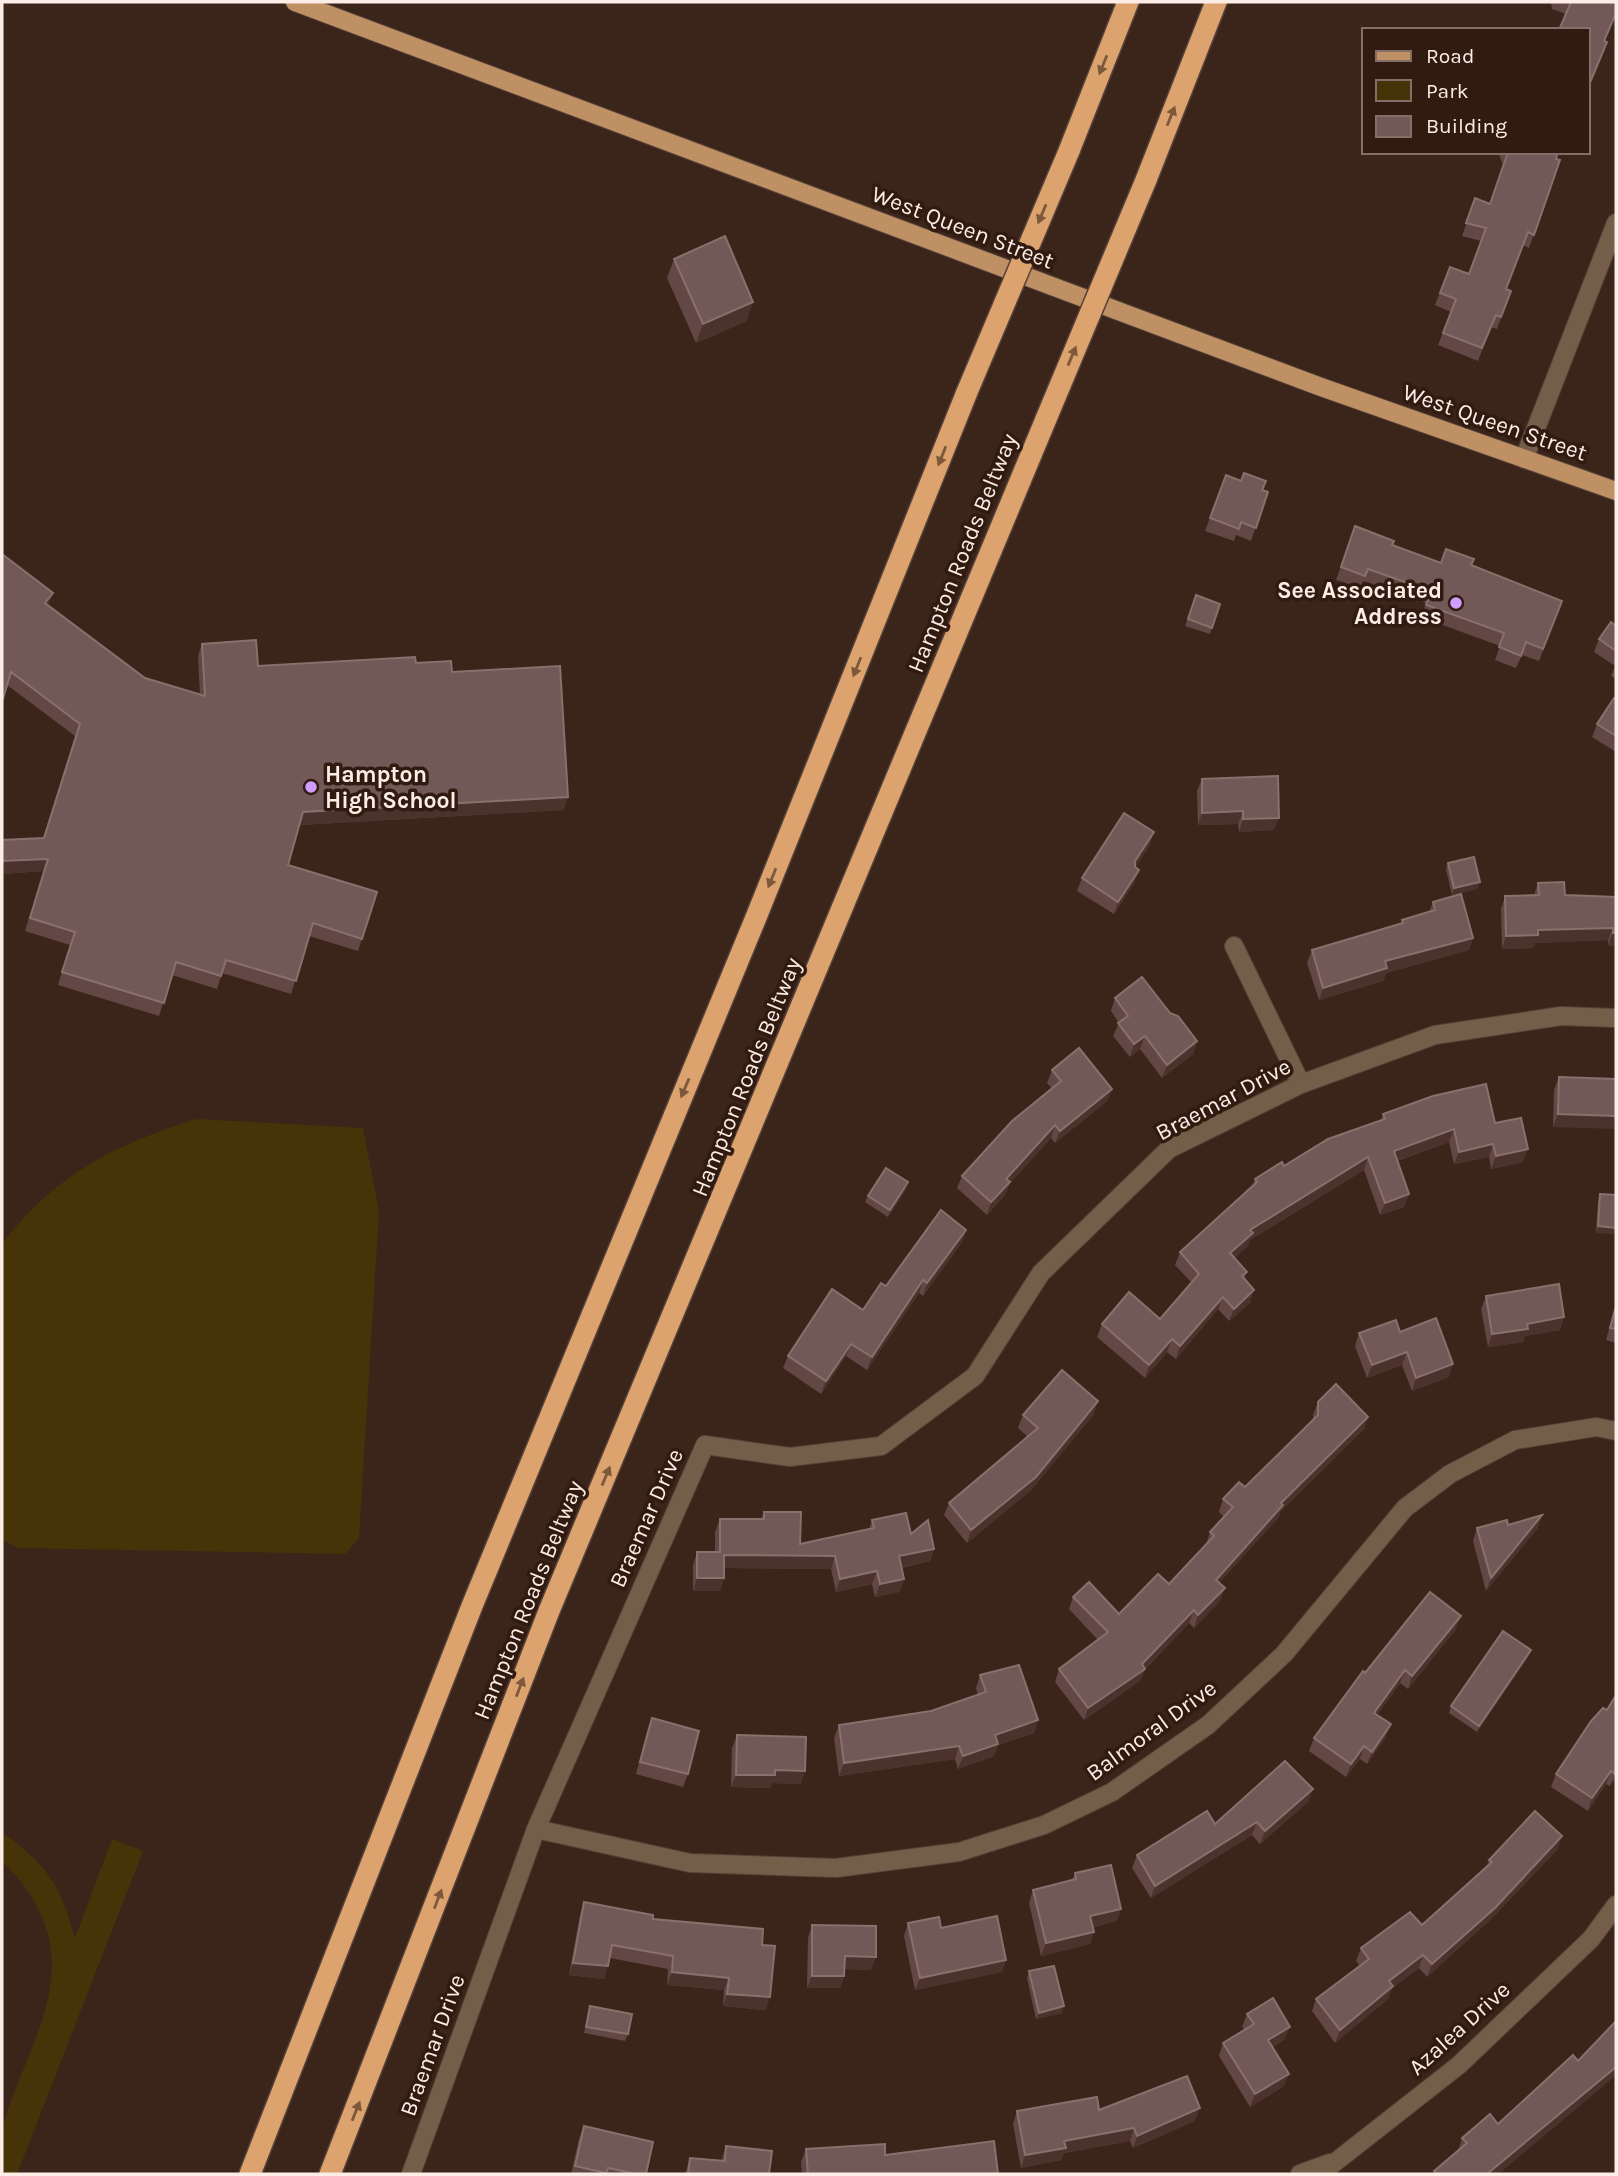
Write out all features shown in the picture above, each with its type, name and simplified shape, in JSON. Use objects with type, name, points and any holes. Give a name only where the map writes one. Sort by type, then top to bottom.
[{"type":"highway","points":[[250,2174],[472,1606],[762,903],[967,392],[1069,152],[1128,2]]},
{"type":"highway","name":"Hampton Roads Beltway","points":[[330,2174],[549,1611],[709,1234],[1146,180],[1216,2]]},
{"type":"main road","name":"West Queen Street","points":[[295,2],[1321,387],[1616,491]]},
{"type":"street","points":[[1524,459],[1616,227]]},
{"type":"street","points":[[1234,946],[1301,1084]]},
{"type":"street","name":"Braemar Drive","points":[[411,2174],[536,1829],[705,1445],[790,1457],[881,1446],[975,1376],[1041,1273],[1170,1149],[1301,1084],[1435,1035],[1561,1016],[1616,1018]]},
{"type":"street","name":"Balmoral Drive","points":[[536,1829],[690,1863],[836,1868],[960,1852],[1044,1825],[1112,1792],[1209,1725],[1284,1654],[1405,1508],[1450,1474],[1515,1440],[1596,1427],[1616,1431]]},
{"type":"street","name":"Azalea Drive","points":[[1320,2174],[1459,2065],[1591,1939],[1616,1905]]},
{"type":"street","points":[[1300,2174],[1337,2160]]},
{"type":"green space","points":[[197,1119],[363,1128],[379,1211],[359,1538],[345,1554],[17,1548],[2,1539],[2,1244],[43,1198],[89,1165],[140,1139]]},
{"type":"green space","points":[[2,1832],[30,1855],[50,1877],[64,1903],[75,1938],[112,1839],[143,1851],[17,2174],[2,2174],[3,2126],[43,2016],[50,1989],[52,1961],[47,1932],[35,1903],[12,1871],[2,1862]]},
{"type":"building","points":[[1571,2],[1616,2],[1616,13],[1604,41],[1607,42],[1590,83],[1590,28],[1560,28]]},
{"type":"building","points":[[1507,154],[1557,154],[1556,159],[1560,160],[1534,235],[1528,232],[1506,289],[1511,291],[1501,317],[1496,315],[1482,348],[1443,333],[1456,299],[1440,293],[1450,267],[1469,274],[1486,228],[1466,223],[1475,198],[1490,204]]},
{"type":"building","points":[[725,236],[753,302],[703,324],[674,259]]},
{"type":"building","points":[[1244,473],[1266,481],[1262,490],[1268,492],[1256,528],[1241,522],[1239,529],[1210,518],[1226,475],[1241,481]]},
{"type":"building","points":[[1355,526],[1394,541],[1392,545],[1441,563],[1446,549],[1474,559],[1471,565],[1562,601],[1543,649],[1526,642],[1521,656],[1499,647],[1504,633],[1426,605],[1431,591],[1368,569],[1365,576],[1341,567]]},
{"type":"building","name":"Hampton High School","points":[[2,554],[53,593],[45,603],[145,678],[205,696],[202,644],[256,640],[258,666],[415,657],[416,663],[451,661],[452,672],[560,666],[568,797],[303,812],[288,865],[377,892],[362,939],[313,923],[296,981],[226,960],[221,976],[176,962],[164,1003],[62,972],[75,932],[30,918],[48,859],[2,861],[2,840],[44,838],[80,724],[11,672],[2,702]]},
{"type":"building","points":[[1196,595],[1220,604],[1212,628],[1188,619]]},
{"type":"building","points":[[1611,622],[1616,626],[1616,651],[1599,639]]},
{"type":"building","points":[[1614,698],[1616,699],[1616,736],[1597,724]]},
{"type":"building","points":[[1278,776],[1279,818],[1243,819],[1243,811],[1202,813],[1202,779]]},
{"type":"building","points":[[1124,813],[1154,832],[1135,861],[1135,867],[1139,870],[1118,902],[1082,878]]},
{"type":"building","points":[[1474,857],[1480,882],[1454,888],[1448,863]]},
{"type":"building","points":[[1564,882],[1565,895],[1616,897],[1616,933],[1613,933],[1613,928],[1538,930],[1538,935],[1506,936],[1505,896],[1539,895],[1538,883]]},
{"type":"building","points":[[1461,894],[1473,938],[1385,961],[1387,968],[1323,988],[1312,950],[1403,923],[1402,920],[1435,910],[1433,902]]},
{"type":"building","points":[[1142,977],[1170,1013],[1178,1016],[1197,1041],[1167,1065],[1145,1036],[1134,1044],[1118,1023],[1128,1016],[1115,998]]},
{"type":"building","points":[[1079,1048],[1112,1089],[1060,1131],[1055,1125],[1006,1179],[1010,1182],[991,1202],[962,1176],[1012,1121],[1061,1081],[1052,1070]]},
{"type":"building","points":[[1559,1077],[1616,1079],[1616,1116],[1558,1114]]},
{"type":"building","points":[[1486,1084],[1495,1123],[1521,1118],[1528,1149],[1496,1156],[1493,1144],[1459,1152],[1454,1129],[1394,1151],[1409,1194],[1385,1203],[1368,1157],[1250,1230],[1253,1233],[1230,1253],[1247,1272],[1242,1276],[1254,1290],[1234,1309],[1223,1297],[1180,1346],[1172,1339],[1149,1365],[1102,1324],[1129,1292],[1160,1319],[1199,1274],[1180,1252],[1257,1182],[1255,1179],[1282,1162],[1284,1166],[1328,1139],[1385,1119],[1383,1114],[1433,1096]]},
{"type":"building","points":[[886,1168],[908,1182],[890,1210],[868,1196]]},
{"type":"building","points":[[1600,1194],[1616,1195],[1616,1228],[1598,1226]]},
{"type":"building","points":[[941,1210],[966,1230],[927,1283],[923,1280],[872,1357],[851,1344],[826,1381],[788,1356],[832,1289],[863,1310],[881,1283],[886,1286]]},
{"type":"building","points":[[1559,1284],[1564,1317],[1527,1324],[1528,1329],[1492,1334],[1486,1296]]},
{"type":"building","points":[[1616,1306],[1616,1329],[1610,1328]]},
{"type":"building","points":[[1436,1318],[1453,1364],[1416,1378],[1407,1352],[1372,1365],[1359,1333],[1396,1320],[1400,1332]]},
{"type":"building","points":[[1062,1370],[1098,1401],[1036,1477],[971,1530],[949,1503],[1038,1428],[1023,1415]]},
{"type":"building","points":[[1336,1384],[1368,1417],[1281,1503],[1283,1505],[1216,1580],[1225,1588],[1198,1615],[1194,1610],[1142,1664],[1145,1669],[1088,1708],[1059,1669],[1108,1632],[1073,1597],[1089,1582],[1119,1614],[1158,1574],[1169,1584],[1214,1536],[1210,1532],[1233,1507],[1223,1499],[1239,1482],[1245,1487],[1318,1415],[1318,1402]]},
{"type":"building","points":[[764,1512],[801,1512],[800,1544],[874,1528],[872,1520],[906,1513],[911,1534],[928,1520],[934,1549],[899,1556],[904,1579],[880,1584],[877,1571],[840,1579],[835,1556],[724,1555],[724,1578],[697,1578],[697,1552],[720,1552],[720,1519],[764,1519]]},
{"type":"building","points":[[1542,1515],[1491,1578],[1477,1528],[1507,1520],[1508,1525]]},
{"type":"building","points":[[1430,1592],[1461,1616],[1412,1676],[1405,1670],[1374,1713],[1391,1724],[1372,1752],[1364,1746],[1351,1764],[1314,1738],[1363,1671],[1365,1673]]},
{"type":"building","points":[[1503,1631],[1531,1650],[1479,1726],[1451,1706]]},
{"type":"building","points":[[1019,1665],[1038,1720],[995,1735],[998,1744],[963,1756],[959,1746],[844,1763],[839,1725],[931,1711],[986,1692],[980,1675]]},
{"type":"building","points":[[1616,1695],[1616,1771],[1615,1774],[1611,1771],[1592,1798],[1556,1774],[1591,1721],[1603,1708],[1607,1710]]},
{"type":"building","points":[[652,1718],[699,1731],[688,1774],[640,1762]]},
{"type":"building","points":[[737,1735],[806,1737],[805,1771],[775,1770],[775,1775],[736,1775]]},
{"type":"building","points":[[1285,1761],[1313,1789],[1265,1831],[1257,1822],[1155,1886],[1137,1855],[1207,1811],[1215,1824]]},
{"type":"building","points":[[1535,1811],[1562,1836],[1495,1908],[1432,1964],[1423,1955],[1389,1981],[1393,1986],[1340,2030],[1316,1999],[1369,1959],[1361,1948],[1410,1912],[1422,1925],[1492,1862],[1489,1860]]},
{"type":"building","points":[[1111,1865],[1121,1909],[1090,1916],[1094,1932],[1046,1943],[1033,1890],[1076,1879],[1075,1873]]},
{"type":"building","points":[[584,1902],[653,1915],[653,1919],[763,1929],[762,1945],[775,1946],[770,1997],[727,1994],[729,1978],[672,1972],[673,1956],[612,1945],[608,1966],[573,1963]]},
{"type":"building","points":[[997,1916],[1006,1960],[920,1978],[908,1923],[939,1917],[941,1928]]},
{"type":"building","points":[[812,1925],[876,1926],[876,1957],[845,1956],[844,1976],[812,1976]]},
{"type":"building","points":[[1054,1966],[1064,2006],[1039,2013],[1029,1971]]},
{"type":"building","points":[[1273,1998],[1290,2027],[1268,2040],[1289,2074],[1255,2094],[1223,2043],[1254,2024],[1247,2014]]},
{"type":"building","points":[[590,2006],[632,2014],[628,2034],[586,2027]]},
{"type":"building","points":[[1616,2021],[1616,2067],[1487,2174],[1437,2174],[1434,2171],[1467,2143],[1462,2138],[1490,2114],[1498,2124],[1573,2055],[1578,2061]]},
{"type":"building","points":[[1187,2076],[1200,2108],[1137,2136],[1134,2128],[1064,2141],[1066,2148],[1025,2155],[1017,2111],[1097,2097],[1099,2110]]},
{"type":"building","points":[[584,2126],[653,2142],[646,2174],[608,2168],[606,2173],[575,2166]]},
{"type":"building","points":[[994,2141],[998,2173],[808,2174],[806,2149],[885,2144],[885,2155]]},
{"type":"building","points":[[726,2146],[772,2151],[769,2174],[688,2174],[690,2158],[725,2161]]},
{"type":"place","name":"See Associated Address","points":[[1456,603]]},
{"type":"place","name":"Hampton High School","points":[[311,787]]}]
